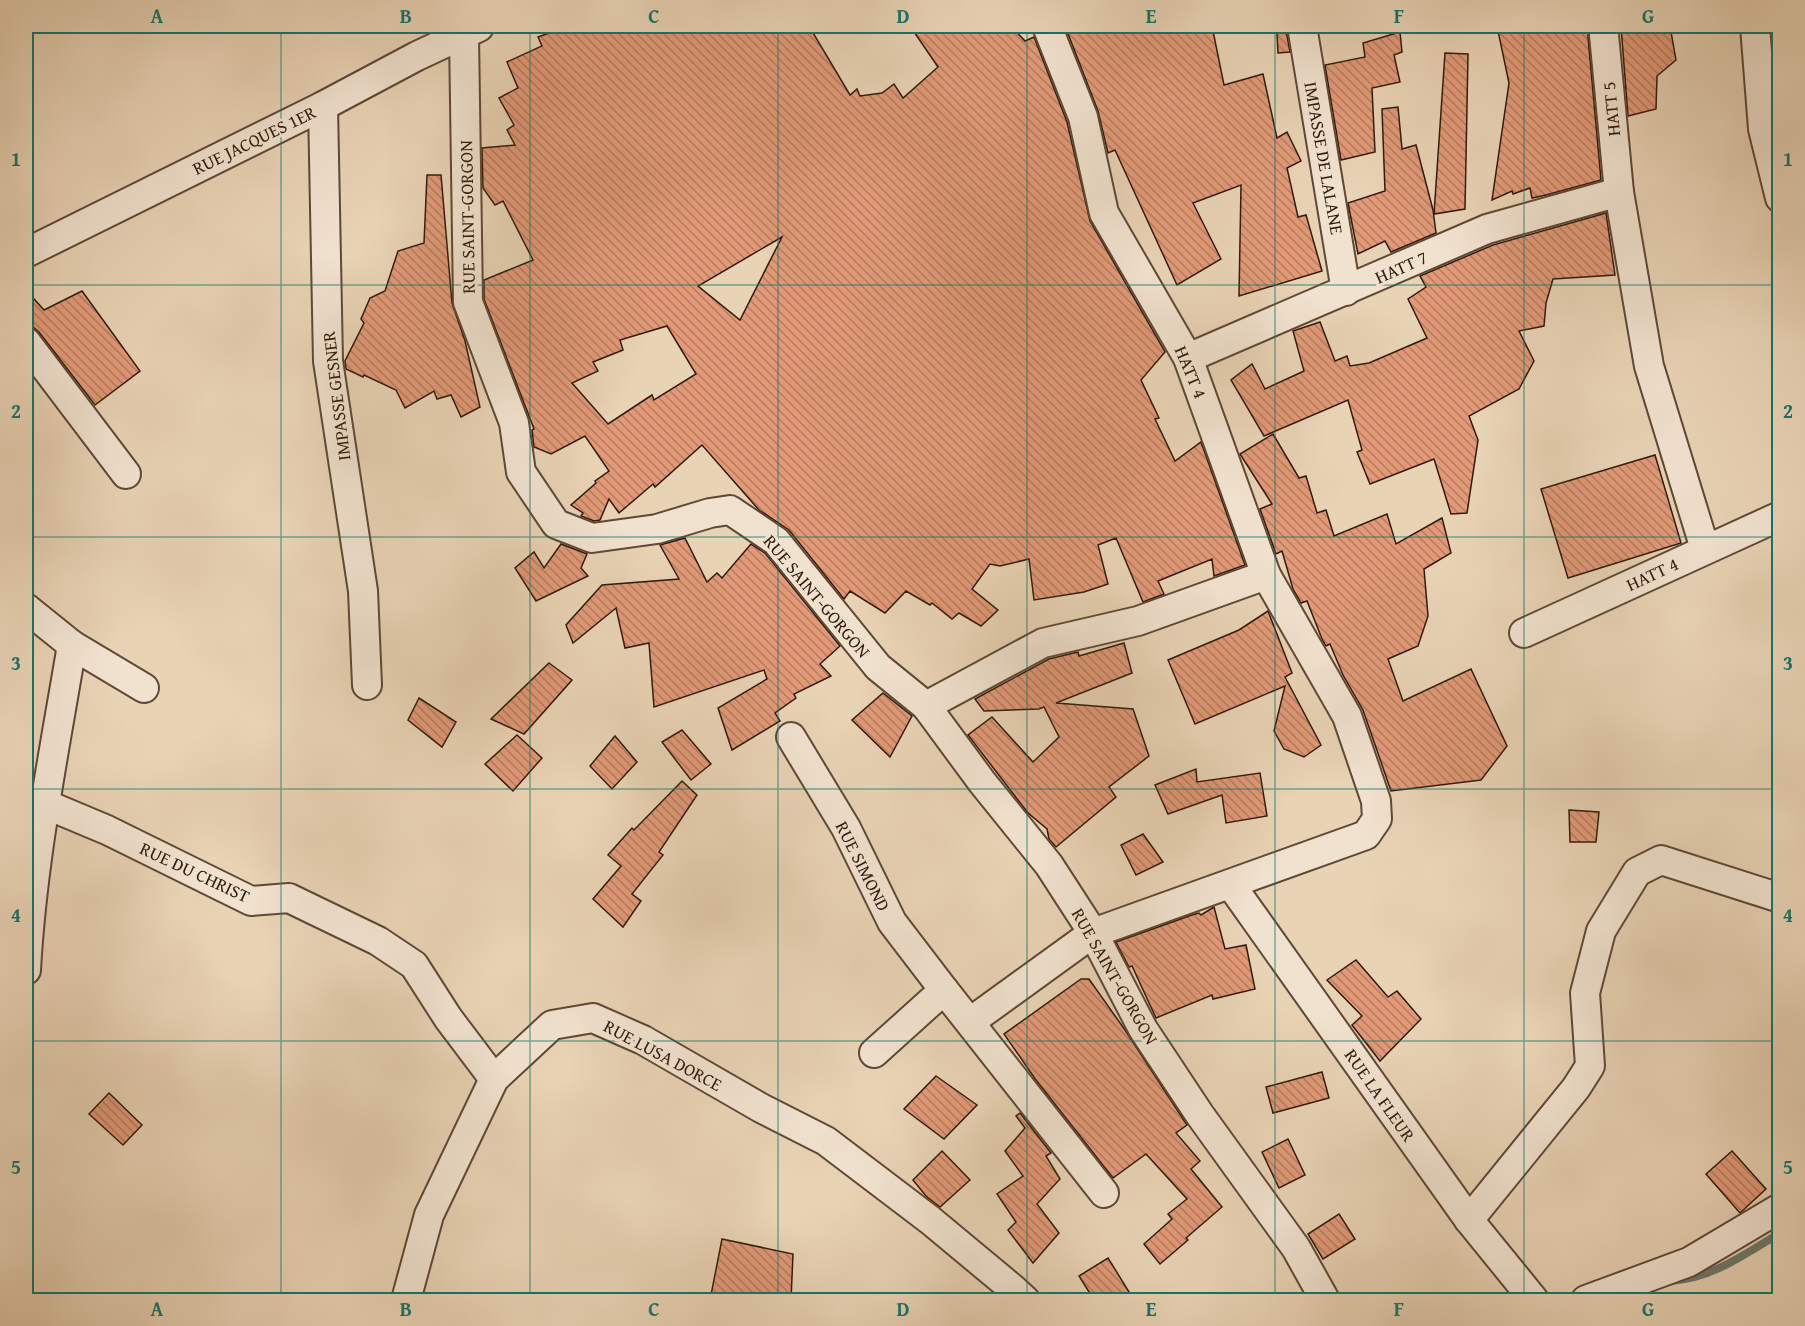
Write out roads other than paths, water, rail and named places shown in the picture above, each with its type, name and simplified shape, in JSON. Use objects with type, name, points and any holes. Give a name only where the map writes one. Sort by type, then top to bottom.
[{"type":"street","name":"HATT 4","points":[[1047,26],[1083,117],[1104,213],[1188,358],[1266,575],[1347,716],[1376,801],[1377,819],[1366,835],[1231,885]]},
{"type":"street","name":"IMPASSE DE LALANE","points":[[1302,26],[1346,291]]},
{"type":"street","name":"HATT 5","points":[[1605,26],[1619,192],[1649,366],[1705,549]]},
{"type":"street","points":[[1755,26],[1763,129],[1779,198]]},
{"type":"street","name":"RUE JACQUES 1ER","points":[[26,253],[472,30]]},
{"type":"street","name":"RUE SAINT-GORGON","points":[[472,30],[468,302],[514,423],[521,472],[538,498],[556,524],[592,538],[657,529],[710,513],[730,510],[776,541],[878,667],[926,706],[982,782],[1049,865],[1093,933],[1143,1029],[1200,1115],[1296,1248],[1326,1300]]},
{"type":"street","name":"IMPASSE GESNER","points":[[323,105],[328,361],[363,591],[367,685]]},
{"type":"street","name":"HATT 7","points":[[1188,358],[1487,229],[1619,192]]},
{"type":"street","points":[[26,342],[126,474]]},
{"type":"street","name":"HATT 4","points":[[1524,633],[1779,516]]},
{"type":"street","points":[[926,706],[1043,643],[1138,621],[1266,575]]},
{"type":"street","points":[[26,608],[72,645],[144,688]]},
{"type":"street","points":[[26,970],[27,939],[45,804],[72,645]]},
{"type":"street","name":"RUE SIMOND","points":[[791,737],[846,828],[891,922],[1104,1193]]},
{"type":"street","name":"RUE DU CHRIST","points":[[45,804],[107,830],[251,902],[289,898],[378,941],[414,965],[448,1018],[494,1079]]},
{"type":"street","points":[[1469,1220],[1576,1088],[1590,1066],[1585,993],[1601,931],[1637,872],[1660,860],[1779,898]]},
{"type":"street","points":[[970,1022],[1093,933],[1231,885]]},
{"type":"street","name":"RUE LA FLEUR","points":[[1231,885],[1469,1220],[1534,1300]]},
{"type":"street","points":[[874,1053],[944,990]]},
{"type":"street","name":"RUE LUSA DORCE","points":[[406,1300],[429,1215],[494,1079],[552,1025],[593,1018],[643,1040],[761,1108],[826,1141],[930,1220],[1025,1300]]},
{"type":"street","points":[[1586,1300],[1689,1262],[1779,1209]]},
{"type":"waterway","points":[[1768,97],[1780,82]]},
{"type":"waterway","points":[[1671,1281],[1715,1270],[1780,1233]]}]
